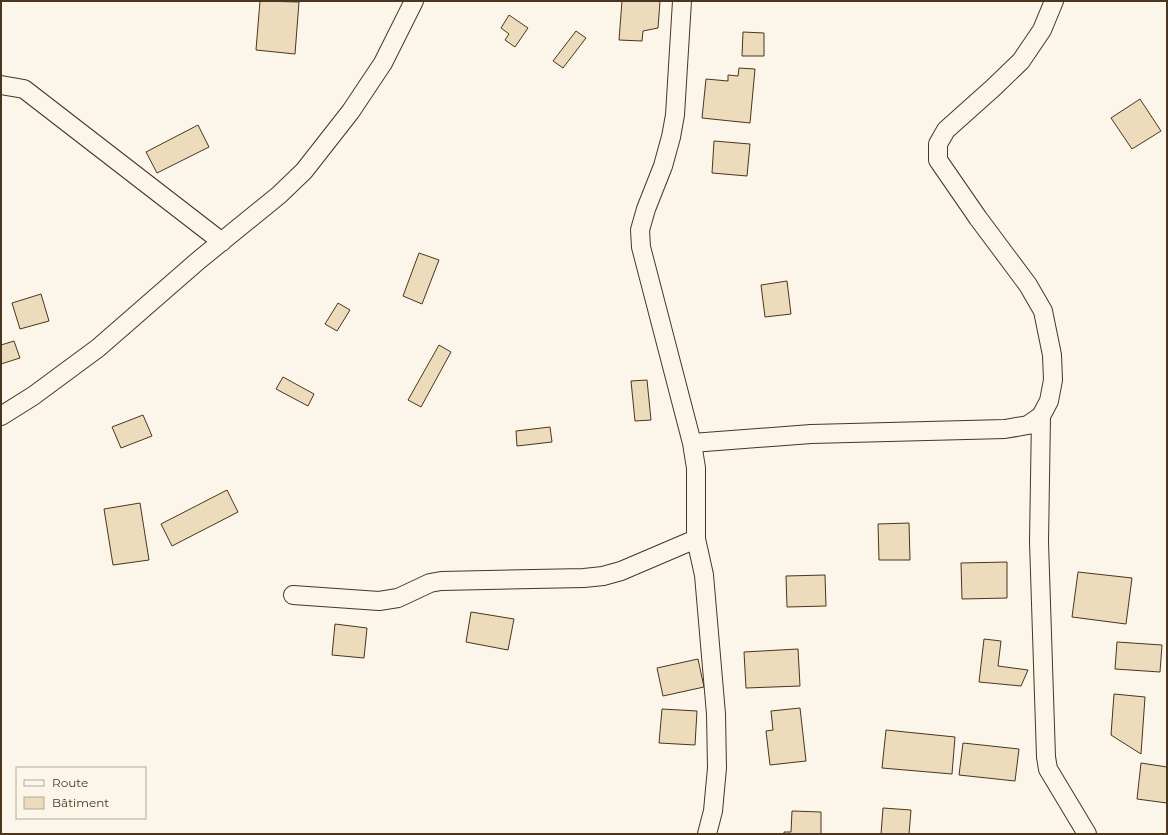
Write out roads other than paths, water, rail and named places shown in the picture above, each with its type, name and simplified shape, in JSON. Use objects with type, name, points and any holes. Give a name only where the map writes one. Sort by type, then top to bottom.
[{"type":"street","points":[[1,416],[33,396],[98,348],[176,280],[279,195],[304,171],[351,111],[384,63],[414,1]]},
{"type":"street","points":[[682,1],[675,115],[671,137],[663,166],[646,209],[640,230],[641,247],[692,443],[696,468],[696,539],[704,575],[716,714],[717,768],[713,811],[707,834]]},
{"type":"street","points":[[1054,1],[1042,30],[1021,61],[994,88],[946,130],[938,144],[938,160],[978,218],[1028,285],[1042,311],[1052,355],[1053,380],[1049,401],[1041,416],[1039,542],[1046,757],[1048,768],[1087,834]]},
{"type":"street","points":[[1,85],[24,89],[222,242]]},
{"type":"street","points":[[692,443],[811,434],[1005,429],[1028,425],[1041,416]]},
{"type":"street","points":[[292,596],[379,601],[398,598],[430,583],[441,580],[584,578],[603,576],[621,571],[696,539]]}]
